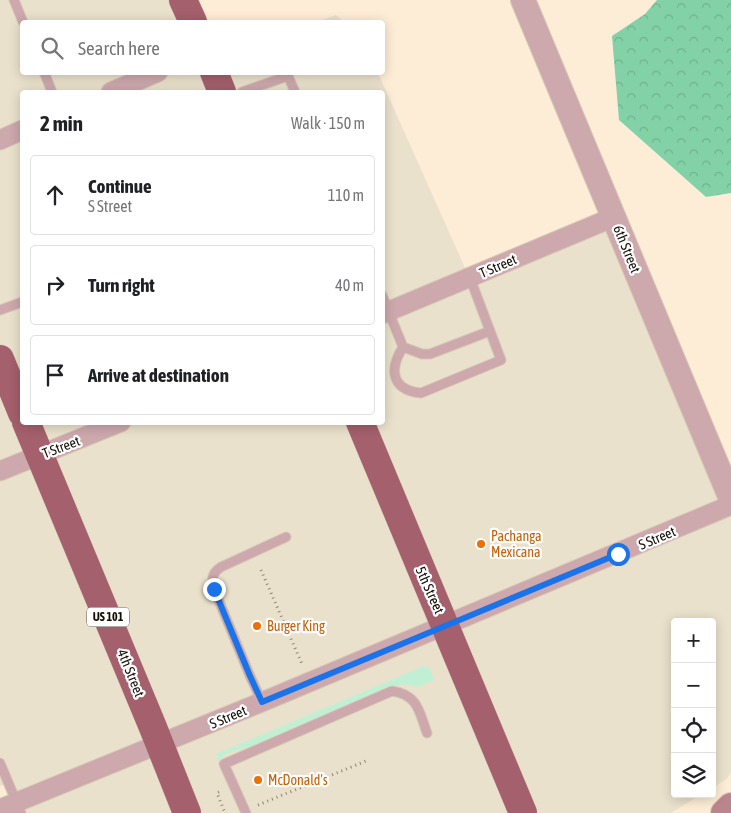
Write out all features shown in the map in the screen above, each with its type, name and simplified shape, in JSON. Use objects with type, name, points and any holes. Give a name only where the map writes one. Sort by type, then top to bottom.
[{"type":"highway","points":[[183,0],[192,20]]},
{"type":"highway","points":[[215,75],[221,90]]},
{"type":"highway","points":[[9,375],[20,407]]},
{"type":"highway","name":"4th Street","points":[[27,425],[187,813]]},
{"type":"highway","name":"5th Street","points":[[361,425],[523,813]]},
{"type":"main road","points":[[724,813],[731,806]]},
{"type":"street","name":"6th Street","points":[[523,0],[731,498]]},
{"type":"street","points":[[116,90],[151,75]]},
{"type":"street","points":[[0,140],[20,131]]},
{"type":"street","name":"T Street","points":[[385,307],[470,278],[614,217]]},
{"type":"street","name":"T Street","points":[[0,471],[115,425]]},
{"type":"street","name":"S Street","points":[[13,808],[160,744],[731,505]]},
{"type":"lane","points":[[14,0],[22,20]]},
{"type":"lane","points":[[45,75],[51,90]]},
{"type":"lane","points":[[248,90],[288,76],[294,90]]},
{"type":"lane","points":[[403,347],[396,358],[394,372],[396,380],[402,388],[410,392],[421,393],[501,360],[470,278]]},
{"type":"lane","points":[[0,310],[20,303]]},
{"type":"lane","points":[[385,307],[403,347],[422,354],[430,354],[490,331]]},
{"type":"lane","points":[[262,702],[218,598],[212,577],[215,571],[221,567],[286,537]]},
{"type":"lane","points":[[245,811],[224,764],[392,691],[402,692],[410,697],[418,706],[426,733]]},
{"type":"lane","points":[[0,763],[13,808]]},
{"type":"path","points":[[261,570],[302,664]]},
{"type":"path","points":[[245,811],[366,761]]},
{"type":"path","points":[[223,790],[216,793],[225,813]]},
{"type":"shaded area","points":[[0,0],[168,0],[177,20],[20,20],[20,75],[379,75],[466,270],[600,213],[731,519],[731,772],[727,779],[716,786],[716,618],[671,618],[671,798],[695,798],[671,813],[16,813],[4,785],[0,786]]},
{"type":"shaded area","points":[[336,15],[342,20],[322,20]]},
{"type":"green space","points":[[657,0],[731,0],[731,193],[706,197],[619,120],[612,36],[645,14]]},
{"type":"green space","points":[[424,666],[430,668],[434,680],[418,687],[400,685],[256,745],[231,752],[224,755],[220,762],[216,754]]},
{"type":"place","name":"Pachanga Mexicana","points":[[481,544]]},
{"type":"place","name":"Burger King","points":[[257,626]]},
{"type":"place","name":"McDonald's","points":[[258,780]]},
{"type":"route","points":[[214,589],[262,702],[618,554]]}]
